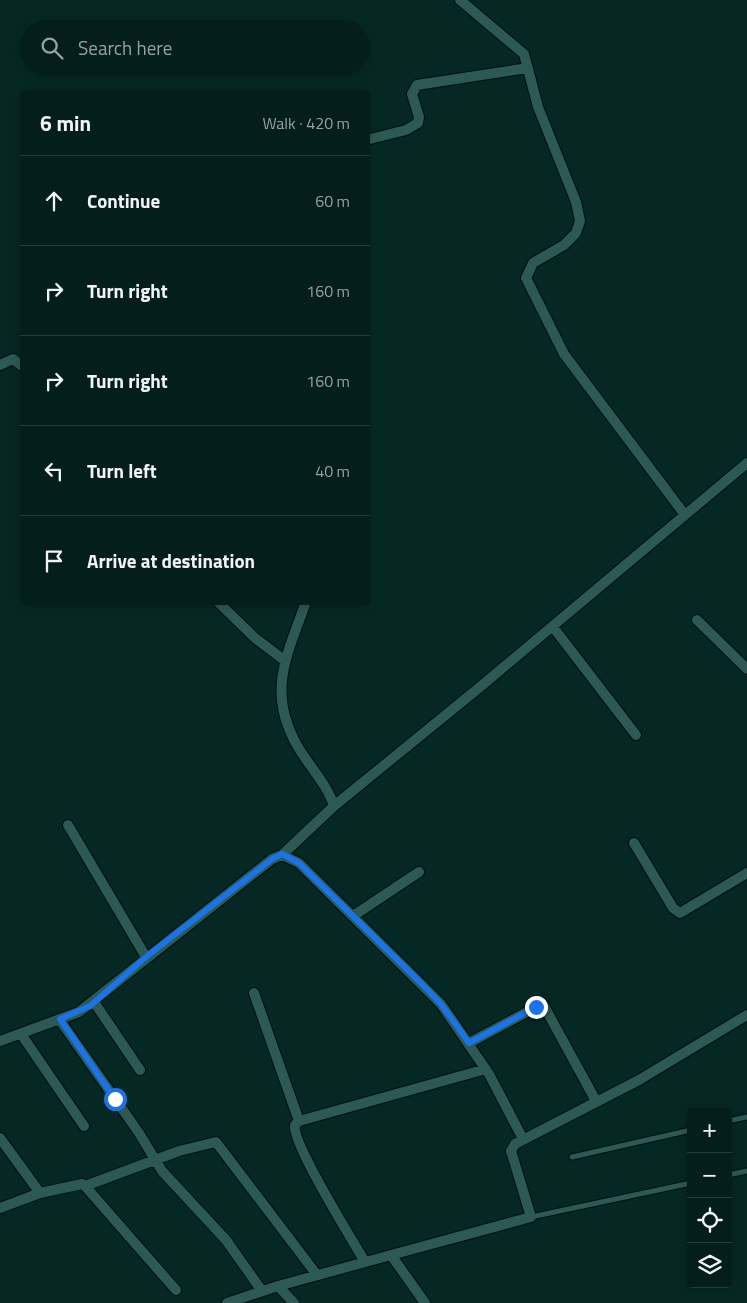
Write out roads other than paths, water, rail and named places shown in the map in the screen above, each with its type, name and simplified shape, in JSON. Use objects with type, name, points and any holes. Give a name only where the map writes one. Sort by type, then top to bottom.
[{"type":"street","points":[[460,0],[522,51],[538,107],[576,202],[580,221],[576,233],[564,245],[533,263],[526,278],[564,354],[685,515]]},
{"type":"street","points":[[370,139],[406,130],[418,123],[419,117],[412,94],[417,85],[528,68]]},
{"type":"street","points":[[0,365],[13,359],[20,364]]},
{"type":"street","points":[[0,1042],[79,1012],[94,1002],[146,957],[272,859],[282,854],[334,806],[553,627],[685,515],[745,468]]},
{"type":"street","points":[[221,605],[255,638],[284,660]]},
{"type":"street","points":[[305,605],[284,660],[281,678],[285,715],[297,746],[327,790],[334,806]]},
{"type":"street","points":[[697,620],[747,669]]},
{"type":"street","points":[[553,627],[636,735]]},
{"type":"street","points":[[68,825],[146,957]]},
{"type":"street","points":[[634,843],[667,900],[680,913],[747,873]]},
{"type":"street","points":[[282,854],[299,863],[441,1004],[486,1069],[508,1107],[523,1139]]},
{"type":"street","points":[[353,916],[419,872]]},
{"type":"street","points":[[254,993],[299,1121]]},
{"type":"street","points":[[94,1002],[140,1070]]},
{"type":"street","points":[[469,1043],[540,1006],[544,1006],[596,1101]]},
{"type":"street","points":[[227,1303],[316,1275],[531,1217],[511,1151],[514,1144],[671,1061],[747,1015]]},
{"type":"street","points":[[60,1019],[140,1133],[162,1171],[226,1240],[262,1291]]},
{"type":"street","points":[[21,1034],[84,1126]]},
{"type":"street","points":[[365,1262],[310,1166],[295,1135],[295,1125],[299,1121],[486,1069]]},
{"type":"street","points":[[0,1138],[40,1193]]},
{"type":"street","points":[[0,1208],[40,1193],[85,1186],[155,1159],[202,1144],[216,1142],[316,1275]]},
{"type":"street","points":[[85,1186],[176,1290]]},
{"type":"street","points":[[391,1255],[425,1303]]},
{"type":"street","points":[[278,1286],[294,1303]]},
{"type":"lane","points":[[732,1120],[747,1117]]},
{"type":"lane","points":[[572,1157],[687,1131]]},
{"type":"lane","points":[[732,1174],[747,1171]]},
{"type":"lane","points":[[531,1217],[687,1184]]}]
